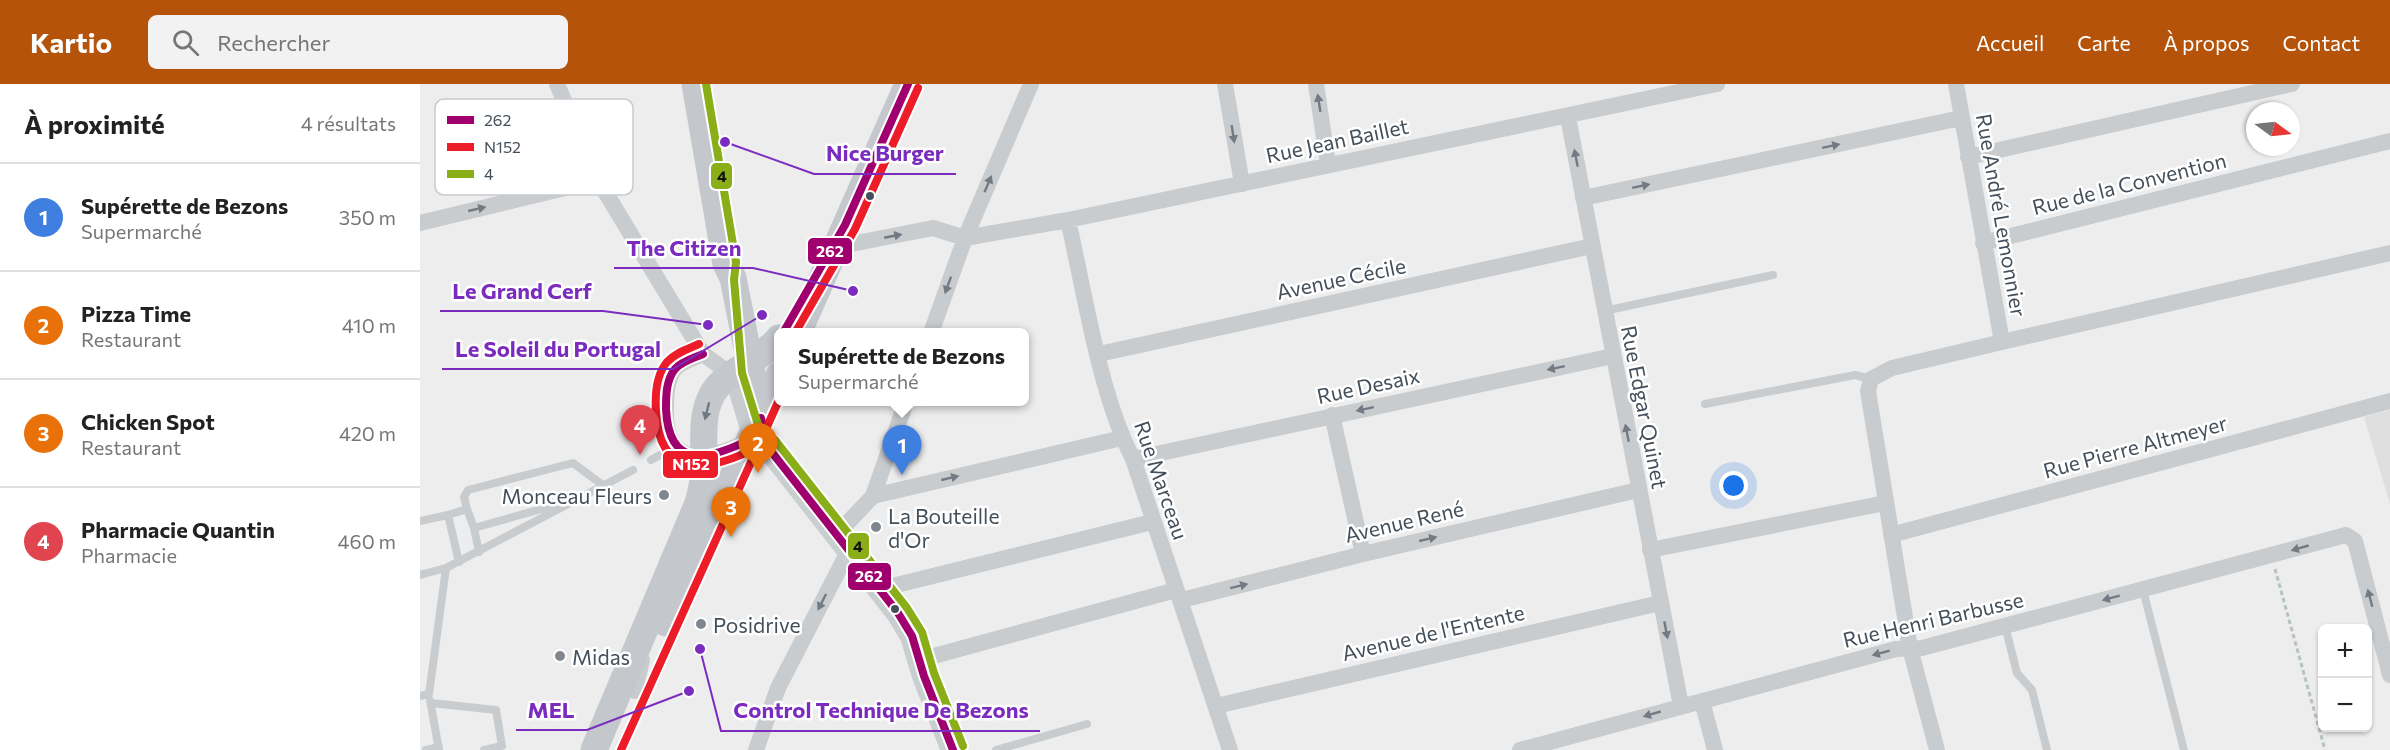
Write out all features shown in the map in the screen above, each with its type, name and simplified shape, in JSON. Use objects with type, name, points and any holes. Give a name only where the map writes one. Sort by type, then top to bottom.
[{"type":"main road","points":[[695,84],[726,264],[733,278],[740,369],[752,428]]},
{"type":"main road","points":[[800,328],[908,84]]},
{"type":"main road","points":[[786,328],[840,236]]},
{"type":"main road","points":[[594,750],[698,503],[703,478],[704,423],[712,396],[718,385],[774,344]]},
{"type":"main road","points":[[609,750],[752,428],[774,385]]},
{"type":"street","points":[[557,84],[563,99]]},
{"type":"street","points":[[933,328],[965,238],[1031,84]]},
{"type":"street","points":[[1225,84],[1242,184]]},
{"type":"street","points":[[1316,84],[1328,164]]},
{"type":"street","name":"Rue Jean Baillet","points":[[965,238],[1068,220],[1717,84]]},
{"type":"street","name":"Rue André Lemonnier","points":[[1871,379],[1892,368],[2002,342],[1956,84]]},
{"type":"street","points":[[1968,157],[2292,84]]},
{"type":"street","name":"Rue Edgar Quinet","points":[[1568,117],[1681,706]]},
{"type":"street","points":[[1583,198],[1961,118]]},
{"type":"street","name":"Rue de la Convention","points":[[1983,243],[2390,141]]},
{"type":"street","points":[[420,222],[534,195]]},
{"type":"street","points":[[607,195],[703,354],[740,369]]},
{"type":"street","name":"Rue Marceau","points":[[1068,220],[1099,354],[1122,438],[1133,459],[1152,522],[1179,595],[1230,750]]},
{"type":"street","points":[[840,236],[933,228],[965,238]]},
{"type":"street","name":"Avenue Cécile","points":[[1099,354],[1592,246]]},
{"type":"street","points":[[2002,342],[2390,253]]},
{"type":"street","points":[[703,354],[675,369],[667,387],[667,436],[674,447],[703,456],[716,456],[752,428],[880,589],[912,636],[953,750]]},
{"type":"street","name":"Rue Desaix","points":[[1133,459],[1613,356]]},
{"type":"street","points":[[1871,379],[1869,403],[1910,648],[1937,750]]},
{"type":"street","name":"Rue Pierre Altmeyer","points":[[1891,535],[2390,401]]},
{"type":"street","points":[[756,750],[778,688],[843,542],[873,496],[905,406]]},
{"type":"street","points":[[1332,416],[1363,554]]},
{"type":"street","points":[[873,496],[1122,438]]},
{"type":"street","name":"Avenue René","points":[[919,660],[1179,595],[1638,490]]},
{"type":"street","points":[[1650,550],[1886,503]]},
{"type":"street","points":[[880,589],[1152,522]]},
{"type":"street","name":"Rue Henri Barbusse","points":[[1520,750],[1582,743],[1681,706],[1896,649],[1922,648],[2346,535],[2355,541],[2390,675]]},
{"type":"street","name":"Avenue de l'Entente","points":[[1216,706],[1660,603]]},
{"type":"street","points":[[1702,701],[1715,750]]},
{"type":"lane","points":[[1604,310],[1773,275]]},
{"type":"lane","points":[[1705,404],[1855,375],[1871,379]]},
{"type":"lane","points":[[651,460],[674,447]]},
{"type":"lane","points":[[479,552],[464,497],[468,490],[573,463],[604,486]]},
{"type":"lane","points":[[420,575],[459,562],[633,470]]},
{"type":"lane","points":[[474,528],[584,497]]},
{"type":"lane","points":[[420,521],[467,509]]},
{"type":"lane","points":[[448,515],[459,562]]},
{"type":"lane","points":[[426,750],[439,748],[431,704],[425,695],[446,568]]},
{"type":"lane","points":[[2143,590],[2184,750]]},
{"type":"lane","points":[[2005,626],[2017,674],[2032,690],[2048,750]]},
{"type":"lane","points":[[431,704],[496,710],[502,746],[484,750]]},
{"type":"lane","points":[[996,750],[1087,724]]},
{"type":"path","points":[[2272,556],[2325,750]]},
{"type":"shaded area","points":[[2390,410],[2390,504],[2364,417]]},
{"type":"transit line","name":"4","points":[[706,84],[736,262],[734,280],[742,373],[760,431],[775,440],[907,608],[922,632],[934,673],[963,746]]},
{"type":"transit line","name":"262","points":[[786,328],[845,225],[908,84]]},
{"type":"transit line","name":"N152","points":[[798,328],[855,229],[918,88]]},
{"type":"transit line","name":"N152","points":[[699,344],[670,359],[663,367],[658,379],[656,411],[659,433],[666,449],[676,459],[689,464],[704,465],[721,462],[756,448]]},
{"type":"transit line","name":"262","points":[[703,354],[678,366],[668,383],[666,409],[669,429],[675,443],[683,451],[694,455],[706,455],[720,452],[751,439]]},
{"type":"transit line","name":"N152","points":[[621,750],[776,406]]},
{"type":"transit line","name":"262","points":[[761,418],[767,446],[898,613],[912,636],[924,676],[953,750]]},
{"type":"place","name":"Nice Burger","points":[[725,142]]},
{"type":"place","name":"The Citizen","points":[[853,291]]},
{"type":"place","name":"Le Soleil du Portugal","points":[[762,315]]},
{"type":"place","name":"Le Grand Cerf","points":[[708,325]]},
{"type":"place","name":"Pharmacie Quantin","points":[[640,455]]},
{"type":"place","name":"Pizza Time","points":[[758,473]]},
{"type":"place","name":"Supérette de Bezons","points":[[902,475]]},
{"type":"place","name":"Monceau Fleurs","points":[[664,495]]},
{"type":"place","name":"La Bouteille d'Or","points":[[876,527]]},
{"type":"place","name":"Chicken Spot","points":[[731,537]]},
{"type":"place","name":"Posidrive","points":[[701,624]]},
{"type":"place","name":"Control Technique De Bezons","points":[[700,649]]},
{"type":"place","name":"Midas","points":[[560,656]]},
{"type":"place","name":"MEL","points":[[689,691]]}]
